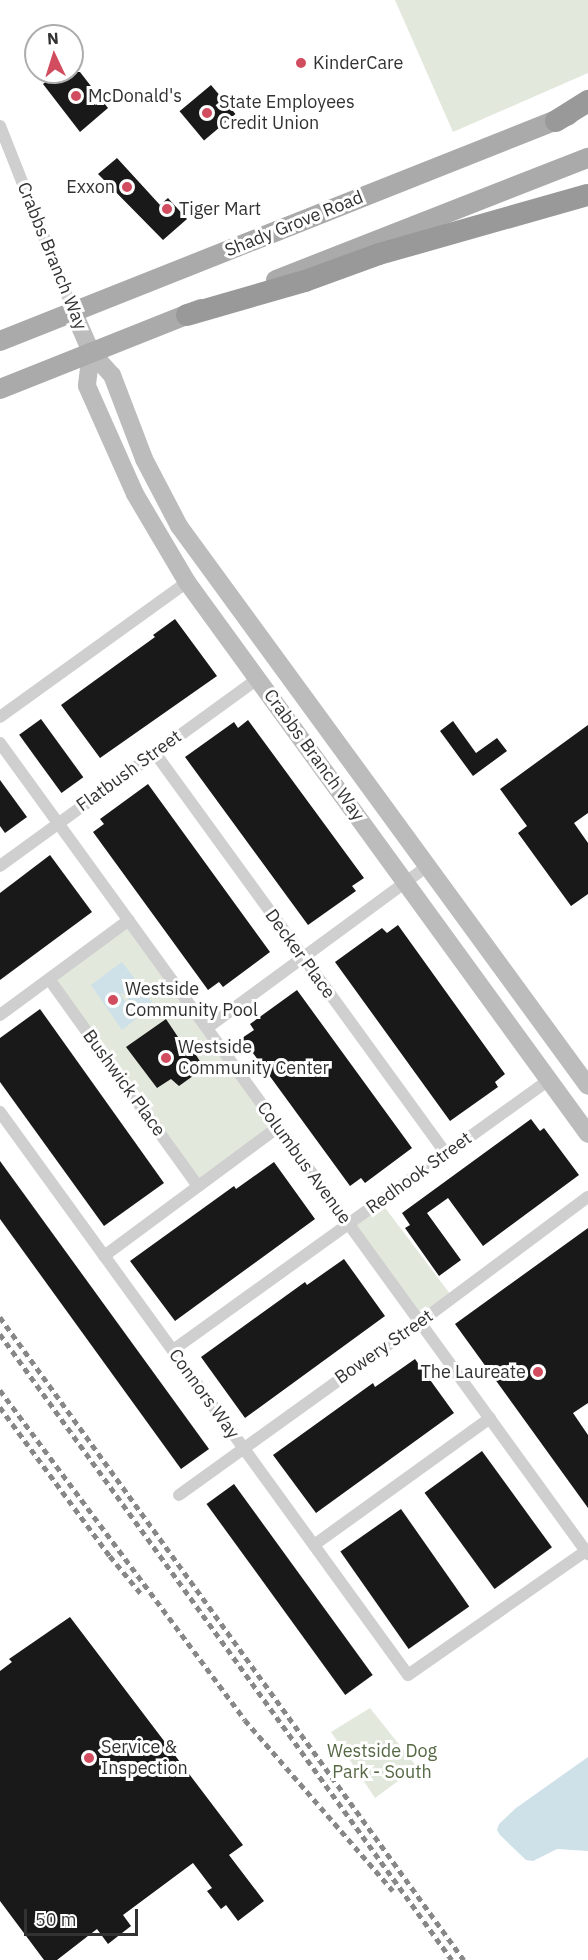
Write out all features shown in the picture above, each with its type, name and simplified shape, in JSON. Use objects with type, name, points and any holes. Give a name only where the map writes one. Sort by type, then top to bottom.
[{"type":"highway","points":[[556,120],[588,101]]},
{"type":"highway","points":[[187,315],[305,281],[379,254],[588,195]]},
{"type":"main road","name":"Shady Grove Road","points":[[0,341],[588,107]]},
{"type":"main road","points":[[0,389],[588,158]]},
{"type":"main road","name":"Crabbs Branch Way","points":[[74,313],[91,352],[112,375],[144,459],[179,526],[588,1086]]},
{"type":"main road","name":"Crabbs Branch Way","points":[[91,352],[87,386],[135,494],[188,582],[588,1134]]},
{"type":"street","name":"Crabbs Branch Way","points":[[0,126],[74,313]]},
{"type":"street","points":[[0,717],[188,582]]},
{"type":"street","name":"Flatbush Street","points":[[0,866],[259,678]]},
{"type":"street","name":"Columbus Avenue","points":[[0,743],[277,1128],[587,1552]]},
{"type":"street","name":"Decker Place","points":[[155,753],[446,1154]]},
{"type":"street","points":[[207,1028],[426,867]]},
{"type":"street","points":[[0,1015],[129,921]]},
{"type":"street","name":"Bushwick Place","points":[[50,979],[198,1186]]},
{"type":"street","name":"Redhook Street","points":[[173,1350],[549,1080]]},
{"type":"street","name":"Connors Way","points":[[0,1112],[408,1675],[587,1552]]},
{"type":"street","points":[[104,1256],[277,1128]]},
{"type":"street","name":"Bowery Street","points":[[179,1495],[420,1322],[588,1197]]},
{"type":"street","points":[[314,1545],[490,1418]]},
{"type":"green space","points":[[395,0],[588,0],[588,73],[453,132]]},
{"type":"green space","points":[[129,923],[273,1129],[194,1184],[50,978]]},
{"type":"green space","points":[[380,1201],[453,1298],[422,1321],[349,1224]]},
{"type":"green space","name":"Westside Dog Park - South","points":[[370,1708],[417,1767],[375,1798],[331,1732]]},
{"type":"shaded area","name":"Westside Community Pool","points":[[122,962],[155,1006],[141,1016],[123,993],[120,994],[137,1018],[122,1030],[91,985]]},
{"type":"shaded area","points":[[588,1757],[588,1851],[557,1849],[533,1861],[526,1860],[500,1835],[497,1830],[499,1824],[516,1808]]},
{"type":"building","name":"McDonald's","points":[[84,77],[108,108],[80,132],[43,84],[84,84]]},
{"type":"building","name":"State Employees Credit Union","points":[[211,85],[235,114],[204,140],[180,111]]},
{"type":"building","points":[[117,158],[160,205],[168,198],[187,219],[163,240],[98,174]]},
{"type":"building","points":[[175,619],[217,676],[100,758],[61,705],[155,637],[153,635]]},
{"type":"building","points":[[41,719],[83,777],[61,793],[19,735]]},
{"type":"building","points":[[248,720],[364,878],[352,886],[356,891],[308,925],[185,757],[234,722],[238,728]]},
{"type":"building","points":[[453,721],[476,753],[497,738],[507,751],[473,776],[440,731]]},
{"type":"building","points":[[588,725],[588,813],[574,823],[588,843],[588,894],[571,906],[518,833],[527,826],[500,789]]},
{"type":"building","points":[[0,780],[27,817],[5,833],[0,826]]},
{"type":"building","points":[[148,784],[270,952],[223,987],[219,982],[208,990],[93,832],[104,824],[100,819]]},
{"type":"building","points":[[50,855],[92,912],[0,980],[0,893]]},
{"type":"building","points":[[398,925],[505,1074],[495,1082],[498,1087],[450,1121],[335,962],[382,928],[387,933]]},
{"type":"building","points":[[297,990],[412,1148],[365,1183],[361,1178],[350,1186],[242,1038],[254,1030],[250,1024]]},
{"type":"building","points":[[40,1009],[164,1183],[104,1226],[0,1082],[0,1038]]},
{"type":"building","name":"Westside Community Center","points":[[166,1019],[180,1040],[185,1037],[204,1068],[179,1086],[171,1079],[157,1088],[126,1047]]},
{"type":"building","points":[[531,1119],[540,1131],[544,1128],[579,1175],[483,1246],[448,1198],[427,1213],[461,1260],[439,1276],[405,1228],[410,1225],[402,1213]]},
{"type":"building","points":[[0,1161],[209,1449],[181,1469],[0,1219]]},
{"type":"building","points":[[274,1162],[315,1219],[175,1321],[130,1261],[234,1186],[236,1189]]},
{"type":"building","name":"The Laureate","points":[[588,1228],[588,1403],[573,1413],[588,1435],[588,1508],[455,1324]]},
{"type":"building","points":[[344,1259],[385,1316],[245,1418],[201,1357],[305,1282],[307,1285]]},
{"type":"building","points":[[415,1359],[454,1413],[316,1513],[273,1455],[373,1383],[375,1387]]},
{"type":"building","points":[[482,1451],[552,1547],[495,1589],[425,1493]]},
{"type":"building","points":[[234,1484],[373,1675],[345,1695],[206,1504]]},
{"type":"building","points":[[401,1509],[469,1606],[409,1649],[340,1551]]},
{"type":"building","name":"Service & Inspection","points":[[70,1617],[243,1845],[229,1855],[264,1901],[238,1921],[226,1905],[221,1909],[207,1891],[212,1888],[193,1863],[123,1915],[131,1926],[108,1944],[97,1929],[57,1960],[44,1960],[0,1901],[0,1671],[12,1662],[9,1659]]},
{"type":"railway","points":[[0,1317],[464,1960]]},
{"type":"railway","points":[[0,1334],[452,1960]]},
{"type":"railway","points":[[0,1390],[245,1720],[393,1891]]},
{"type":"railway","points":[[0,1407],[110,1556],[143,1596]]},
{"type":"place","name":"KinderCare","points":[[301,63]]},
{"type":"place","name":"McDonald's","points":[[76,96]]},
{"type":"place","name":"State Employees Credit Union","points":[[207,113]]},
{"type":"place","name":"Exxon","points":[[127,187]]},
{"type":"place","name":"Tiger Mart","points":[[167,209]]},
{"type":"place","name":"Westside Community Pool","points":[[113,1000]]},
{"type":"place","name":"Westside Community Center","points":[[166,1058]]},
{"type":"place","name":"The Laureate","points":[[538,1372]]},
{"type":"place","name":"Service & Inspection","points":[[89,1758]]}]
